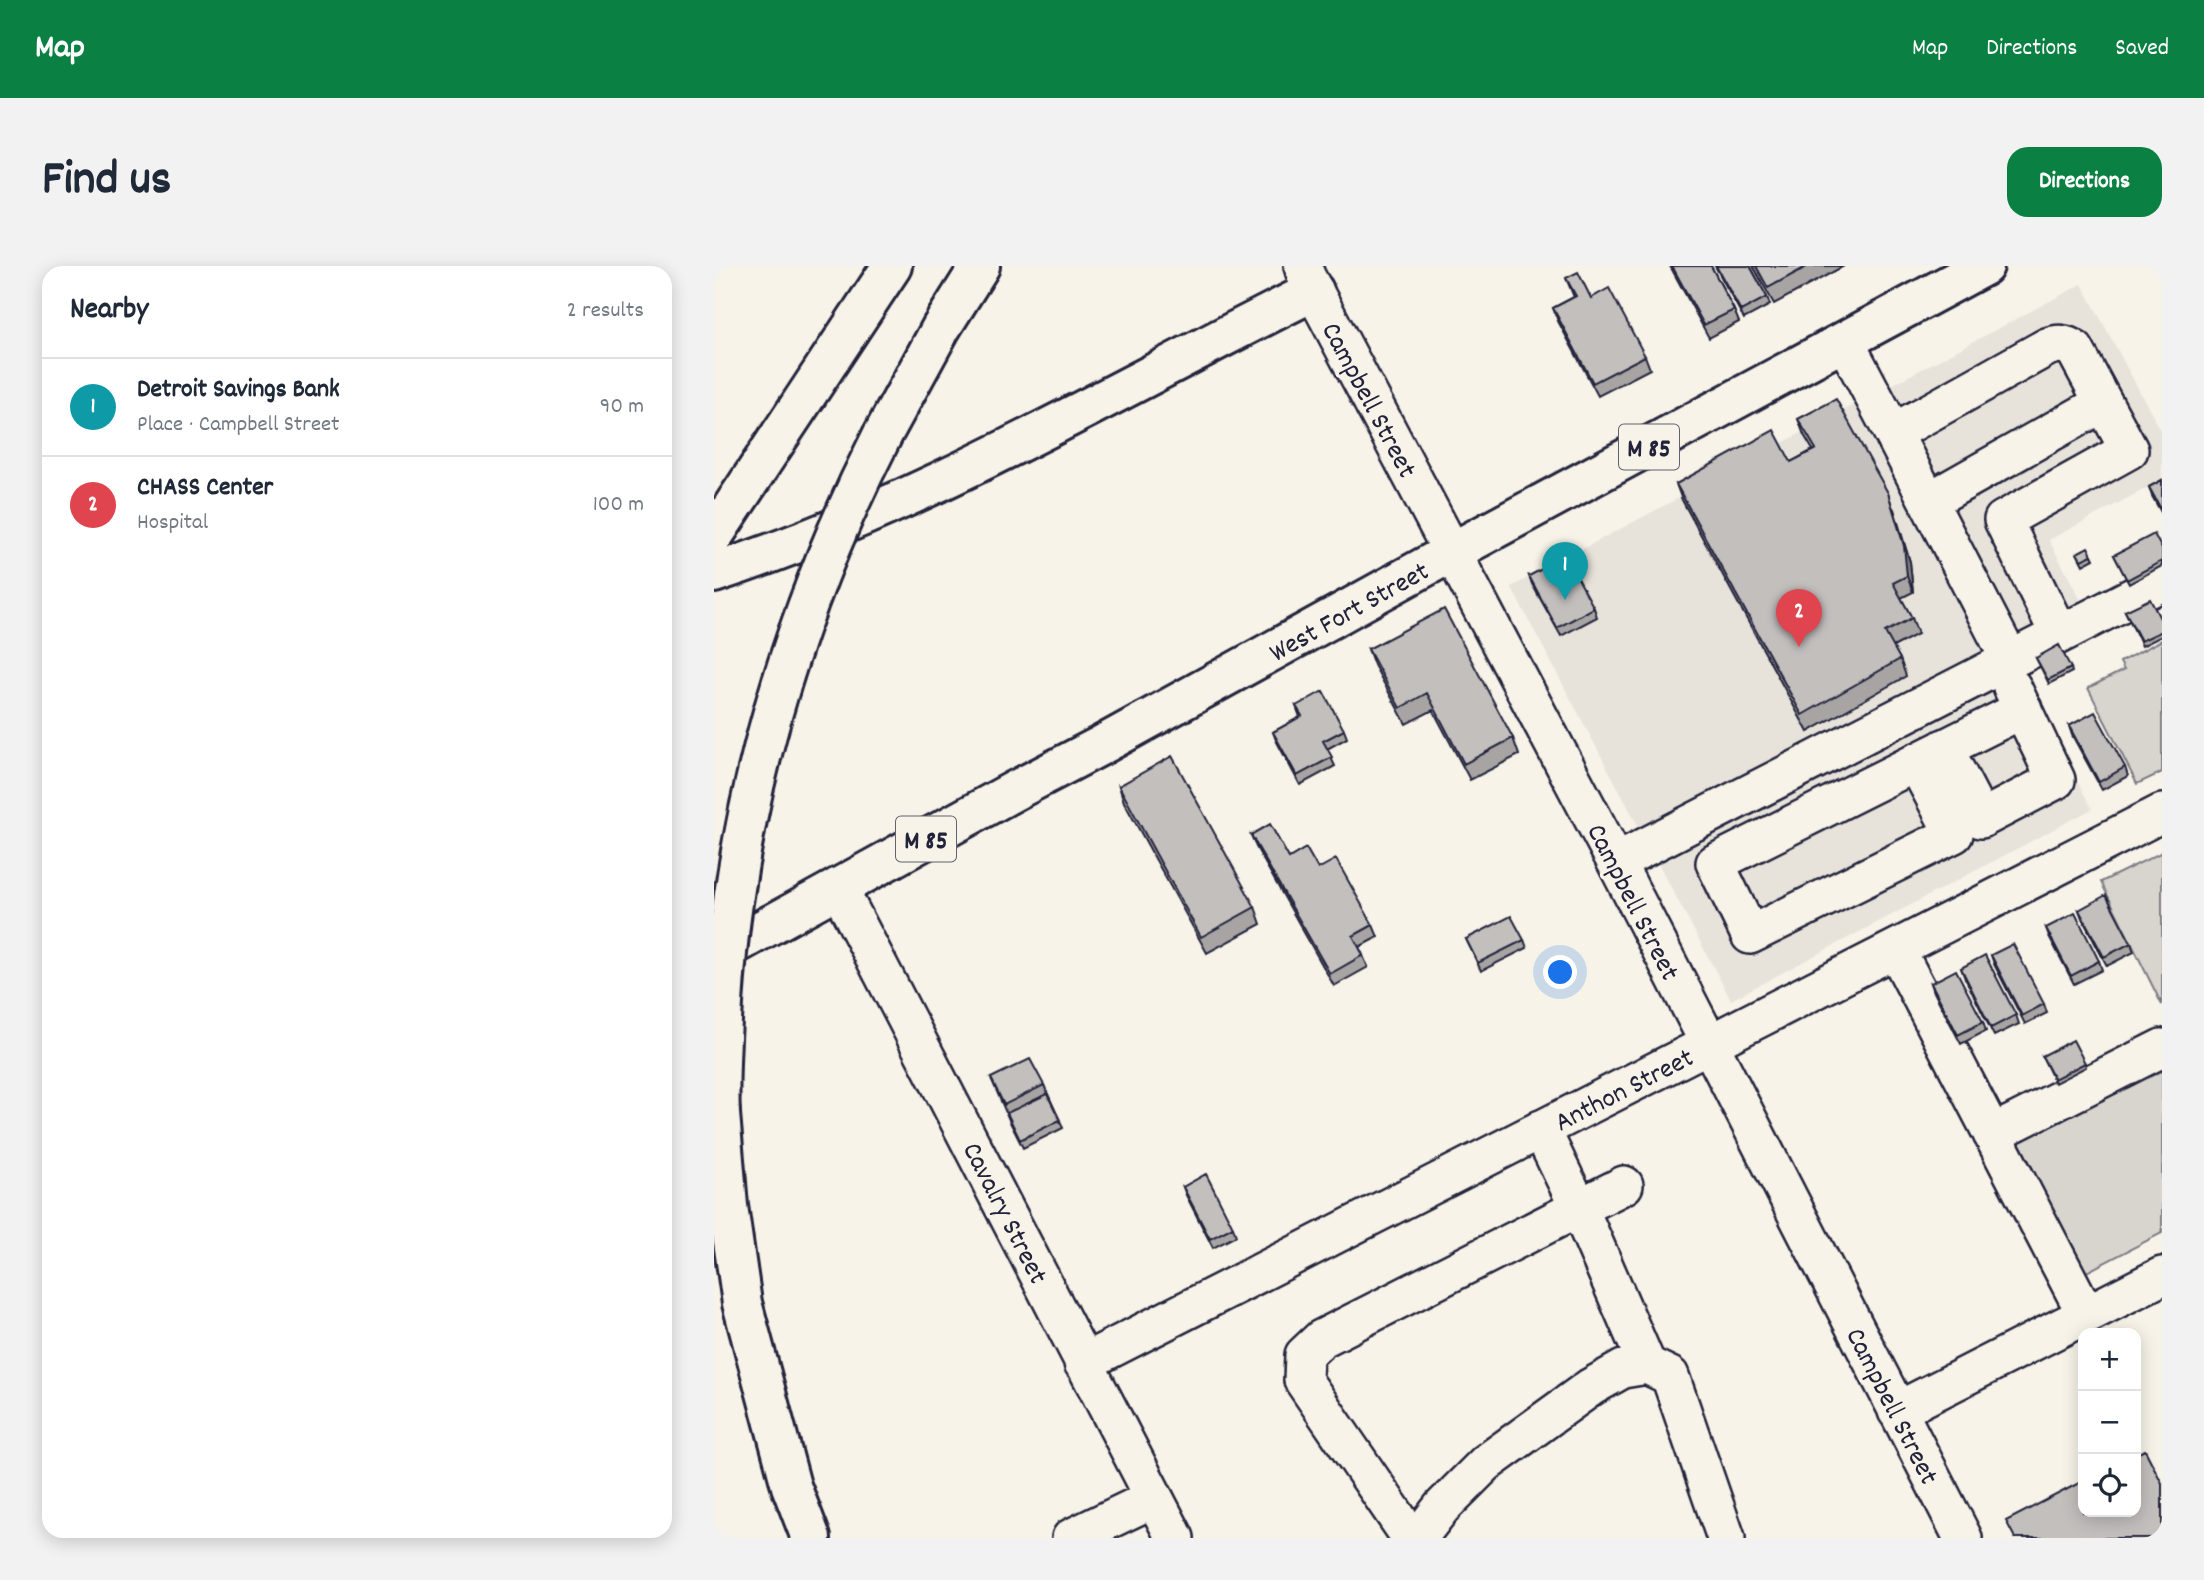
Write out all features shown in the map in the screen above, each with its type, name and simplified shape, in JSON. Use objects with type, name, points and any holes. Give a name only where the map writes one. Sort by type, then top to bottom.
[{"type":"main road","points":[[721,525],[892,266]]},
{"type":"main road","points":[[811,1538],[791,1486],[743,1303],[728,1206],[720,1114],[720,1048],[727,946],[738,863],[754,783],[791,655],[828,553],[882,436],[934,339],[980,266]]},
{"type":"main road","name":"West Fort Street","points":[[714,956],[1452,552],[1984,266]]},
{"type":"main road","points":[[714,573],[793,546],[919,492],[1089,408],[1233,332],[1308,279]]},
{"type":"street","name":"Campbell Street","points":[[1308,279],[1616,862],[1963,1538]]},
{"type":"street","points":[[1845,342],[1929,501],[2006,662],[2023,709],[2056,780],[1981,819],[1930,755]]},
{"type":"street","points":[[1893,433],[2047,347],[2068,345],[2075,350],[2129,450],[2003,520]]},
{"type":"street","points":[[1929,501],[2104,403]]},
{"type":"street","points":[[1978,473],[2059,634]]},
{"type":"street","points":[[1616,862],[2162,582]]},
{"type":"street","points":[[1930,755],[1954,834],[1750,935],[1715,863],[1930,755],[2023,709]]},
{"type":"street","name":"Anthon Street","points":[[1083,1363],[2162,813]]},
{"type":"street","name":"Cavalry Street","points":[[838,887],[1175,1538]]},
{"type":"street","points":[[1896,949],[2087,1314]]},
{"type":"street","points":[[1992,1134],[2162,1048]]},
{"type":"street","points":[[1541,1129],[1579,1208],[1647,1365]]},
{"type":"street","points":[[1411,1538],[1303,1380],[1304,1355],[1321,1339],[1624,1185]]},
{"type":"street","points":[[1897,1411],[2162,1276]]},
{"type":"street","points":[[1418,1538],[1442,1507],[1486,1463],[1591,1387],[1623,1369],[1647,1365],[1670,1376],[1726,1538]]},
{"type":"street","points":[[1072,1538],[1154,1498]]},
{"type":"shaded area","points":[[2082,284],[2162,433],[2162,480],[2049,540],[2095,627],[2017,668],[2092,809],[1731,1000],[1511,587]]},
{"type":"shaded area","points":[[2162,640],[2162,772],[2137,784],[2088,688],[2124,670],[2120,662]]},
{"type":"shaded area","points":[[2162,852],[2162,1005],[2101,882]]},
{"type":"shaded area","points":[[2162,1058],[2162,1233],[2077,1277],[2005,1138]]},
{"type":"building","points":[[1672,266],[1711,266],[1734,310],[1704,325]]},
{"type":"building","points":[[1716,266],[1750,266],[1767,297],[1741,311]]},
{"type":"building","points":[[1756,266],[1808,266],[1768,288]]},
{"type":"building","points":[[1578,272],[1591,298],[1609,288],[1645,356],[1593,383],[1553,308],[1576,296],[1566,278]]},
{"type":"building","points":[[1836,399],[1888,493],[1904,546],[1907,576],[1893,583],[1912,618],[1885,632],[1900,659],[1802,715],[1676,484],[1774,430],[1791,462],[1816,449],[1798,419]]},
{"type":"building","points":[[2162,480],[2162,511],[2149,487]]},
{"type":"building","points":[[2154,534],[2162,549],[2162,561],[2127,580],[2114,555]]},
{"type":"building","points":[[2088,547],[2092,555],[2081,560],[2077,553]]},
{"type":"building","points":[[1566,556],[1594,608],[1557,628],[1529,576]]},
{"type":"building","points":[[2150,599],[2162,622],[2162,631],[2141,641],[2125,611]]},
{"type":"building","points":[[1444,609],[1513,738],[1464,764],[1427,693],[1400,708],[1368,649]]},
{"type":"building","points":[[2059,645],[2071,668],[2048,680],[2036,658]]},
{"type":"building","points":[[1323,691],[1344,730],[1323,741],[1332,757],[1297,776],[1273,732],[1302,716],[1296,706]]},
{"type":"building","points":[[2095,712],[2125,767],[2099,782],[2069,726]]},
{"type":"building","points":[[1172,756],[1255,907],[1201,937],[1119,786]]},
{"type":"building","points":[[1270,824],[1289,858],[1306,848],[1318,869],[1336,859],[1373,925],[1353,936],[1363,955],[1330,974],[1251,835]]},
{"type":"building","points":[[2106,895],[2131,943],[2104,957],[2079,910]]},
{"type":"building","points":[[2075,913],[2099,961],[2071,976],[2046,928]]},
{"type":"building","points":[[1511,916],[1524,940],[1478,963],[1466,939]]},
{"type":"building","points":[[2013,944],[2044,1004],[2022,1016],[1991,955]]},
{"type":"building","points":[[1985,955],[2016,1015],[1991,1028],[1961,968]]},
{"type":"building","points":[[1956,970],[1983,1022],[1958,1035],[1931,983]]},
{"type":"building","points":[[2073,1040],[2085,1063],[2054,1079],[2042,1056]]},
{"type":"building","points":[[1030,1059],[1044,1085],[1004,1105],[991,1078]]},
{"type":"building","points":[[1047,1094],[1060,1120],[1020,1140],[1007,1113]]},
{"type":"building","points":[[1206,1174],[1233,1227],[1210,1239],[1183,1187]]},
{"type":"building","points":[[2145,1450],[2162,1483],[2162,1538],[2015,1538],[2006,1521],[2078,1484],[2078,1517],[2141,1517],[2141,1452]]},
{"type":"place","name":"Detroit Savings Bank","points":[[1565,600]]},
{"type":"place","name":"CHASS Center","points":[[1799,647]]}]
